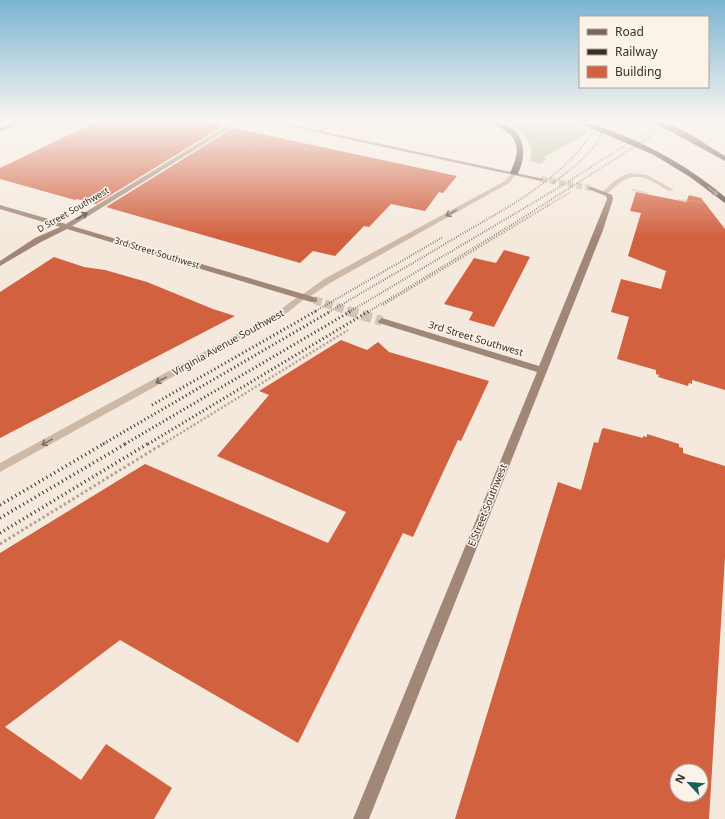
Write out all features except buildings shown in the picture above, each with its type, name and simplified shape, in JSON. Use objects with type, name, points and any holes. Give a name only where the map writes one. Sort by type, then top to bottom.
[{"type":"highway","points":[[514,173],[519,160]]},
{"type":"highway","points":[[667,160],[693,176],[725,201]]},
{"type":"street","name":"D Street Southwest","points":[[0,264],[38,240],[66,227],[175,160]]},
{"type":"street","points":[[454,160],[540,178]]},
{"type":"street","name":"Virginia Avenue Southwest","points":[[0,468],[280,314],[303,296],[327,281],[507,182],[514,173]]},
{"type":"street","points":[[590,188],[605,193],[612,185],[629,175],[641,174],[671,190]]},
{"type":"street","name":"E Street Southwest","points":[[361,819],[541,370],[599,230],[610,200],[609,195],[605,193]]},
{"type":"street","name":"3rd Street Southwest","points":[[0,207],[314,300]]},
{"type":"street","name":"3rd Street Southwest","points":[[382,321],[541,370]]},
{"type":"path","points":[[383,305],[571,192]]},
{"type":"path","points":[[0,544],[348,330]]},
{"type":"green space","points":[[530,160],[546,160],[540,164]]},
{"type":"tunnel","points":[[541,179],[590,188]]},
{"type":"tunnel","points":[[314,300],[352,312]]},
{"type":"tunnel","points":[[348,311],[382,321]]},
{"type":"railway","points":[[329,312],[500,212],[538,188],[570,160]]},
{"type":"railway","points":[[553,183],[581,160]]},
{"type":"railway","points":[[349,312],[553,191],[602,160]]},
{"type":"railway","points":[[368,312],[513,224],[613,160]]},
{"type":"railway","points":[[314,312],[443,237]]},
{"type":"railway","points":[[152,405],[316,311]]},
{"type":"railway","points":[[103,444],[331,311]]},
{"type":"railway","points":[[125,444],[351,311]]},
{"type":"railway","points":[[148,444],[369,311]]},
{"type":"railway","points":[[0,505],[105,443]]},
{"type":"railway","points":[[0,518],[127,443]]},
{"type":"railway","points":[[0,533],[149,443]]}]
